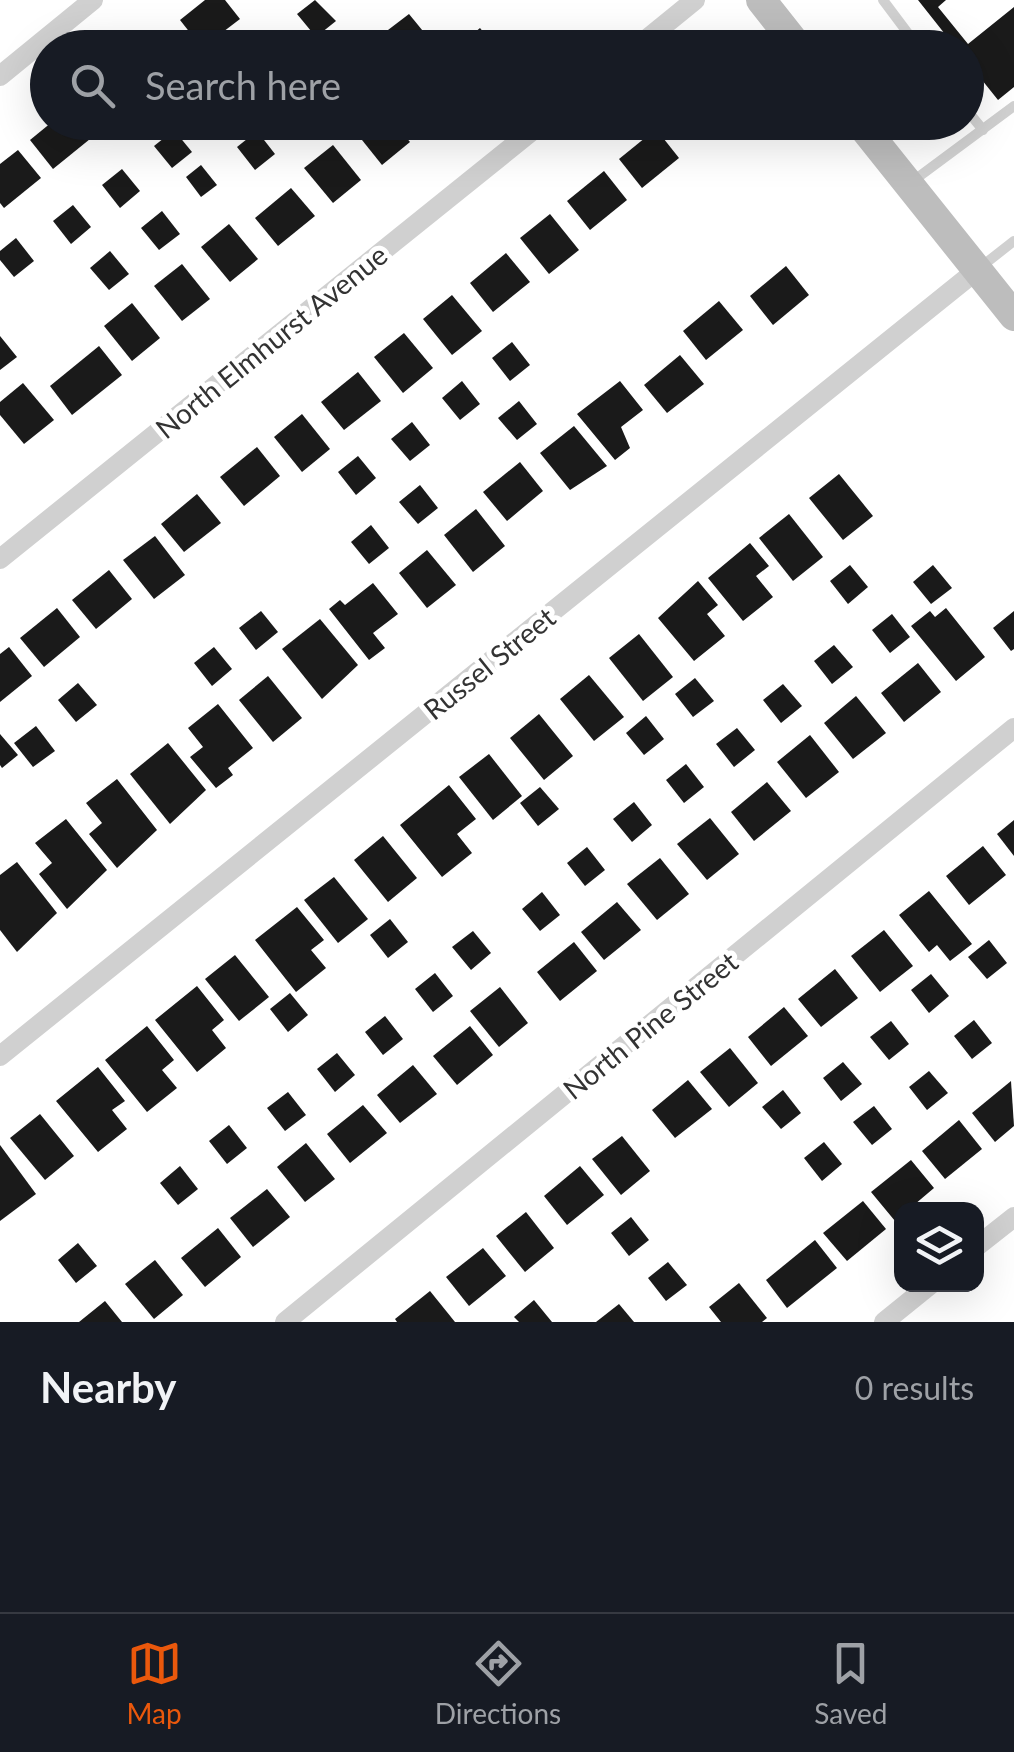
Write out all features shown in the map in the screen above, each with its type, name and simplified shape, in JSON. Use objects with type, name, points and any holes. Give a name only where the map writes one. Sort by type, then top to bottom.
[{"type":"main road","points":[[761,0],[785,30]]},
{"type":"main road","points":[[873,140],[1014,316]]},
{"type":"street","points":[[56,30],[93,0]]},
{"type":"street","points":[[658,30],[695,0]]},
{"type":"street","points":[[0,76],[30,51]]},
{"type":"street","name":"North Elmhurst Avenue","points":[[0,558],[521,140]]},
{"type":"street","name":"Russel Street","points":[[0,1056],[977,270]]},
{"type":"street","name":"North Pine Street","points":[[285,1322],[1014,728]]},
{"type":"street","points":[[984,1241],[1014,1217]]},
{"type":"street","points":[[884,1322],[921,1292]]},
{"type":"lane","points":[[883,0],[906,30]]},
{"type":"lane","points":[[984,129],[1014,106]]},
{"type":"lane","points":[[909,185],[970,140]]},
{"type":"lane","points":[[977,270],[1014,241]]},
{"type":"building","points":[[205,0],[225,0],[240,19],[226,30],[188,30],[180,20]]},
{"type":"building","points":[[315,0],[336,21],[325,30],[310,30],[297,14]]},
{"type":"building","points":[[918,0],[946,0],[938,7],[957,30],[942,30]]},
{"type":"building","points":[[1014,7],[1014,87],[998,100],[984,82],[984,31]]},
{"type":"building","points":[[409,14],[422,30],[388,30]]},
{"type":"building","points":[[30,140],[89,140],[53,169]]},
{"type":"building","points":[[162,140],[182,140],[192,152],[172,168],[154,146]]},
{"type":"building","points":[[246,140],[264,140],[275,154],[255,170],[237,147]]},
{"type":"building","points":[[362,140],[408,140],[410,142],[382,165]]},
{"type":"building","points":[[642,140],[665,140],[679,158],[642,188],[619,159]]},
{"type":"building","points":[[333,145],[361,180],[333,203],[304,168]]},
{"type":"building","points":[[18,150],[41,178],[4,208],[0,203],[0,164]]},
{"type":"building","points":[[201,165],[217,185],[201,197],[186,177]]},
{"type":"building","points":[[122,169],[140,191],[120,208],[102,185]]},
{"type":"building","points":[[604,171],[627,200],[590,230],[567,201]]},
{"type":"building","points":[[291,188],[315,216],[278,246],[255,218]]},
{"type":"building","points":[[73,205],[91,227],[71,244],[53,221]]},
{"type":"building","points":[[162,211],[180,234],[159,250],[141,228]]},
{"type":"building","points":[[550,214],[579,250],[549,274],[520,238]]},
{"type":"building","points":[[229,224],[258,259],[230,282],[201,247]]},
{"type":"building","points":[[16,238],[34,261],[14,277],[0,260],[0,251]]},
{"type":"building","points":[[110,251],[129,274],[109,290],[90,268]]},
{"type":"building","points":[[506,253],[530,282],[493,312],[470,283]]},
{"type":"building","points":[[182,264],[210,299],[182,321],[154,286]]},
{"type":"building","points":[[786,266],[809,295],[773,325],[750,296]]},
{"type":"building","points":[[452,295],[482,331],[452,355],[423,319]]},
{"type":"building","points":[[719,301],[743,330],[706,360],[683,331]]},
{"type":"building","points":[[132,303],[160,338],[132,361],[104,326]]},
{"type":"building","points":[[404,333],[433,368],[403,393],[374,357]]},
{"type":"building","points":[[0,336],[17,357],[0,370]]},
{"type":"building","points":[[512,342],[530,365],[510,381],[492,358]]},
{"type":"building","points":[[99,346],[122,375],[72,415],[50,386]]},
{"type":"building","points":[[680,355],[704,384],[667,413],[644,385]]},
{"type":"building","points":[[358,372],[381,401],[344,430],[321,402]]},
{"type":"building","points":[[462,381],[480,404],[460,420],[442,398]]},
{"type":"building","points":[[620,381],[643,410],[621,427],[630,448],[615,460],[577,414]]},
{"type":"building","points":[[23,383],[54,420],[24,444],[0,415],[0,402]]},
{"type":"building","points":[[519,401],[537,424],[517,440],[498,418]]},
{"type":"building","points":[[302,414],[330,449],[302,472],[274,437]]},
{"type":"building","points":[[412,422],[430,445],[410,461],[391,439]]},
{"type":"building","points":[[574,426],[607,466],[570,490],[540,453]]},
{"type":"building","points":[[257,447],[280,476],[244,506],[220,477]]},
{"type":"building","points":[[358,456],[376,478],[356,495],[338,472]]},
{"type":"building","points":[[520,462],[543,491],[507,521],[483,492]]},
{"type":"building","points":[[839,474],[873,516],[843,540],[809,498]]},
{"type":"building","points":[[420,485],[438,508],[418,524],[399,502]]},
{"type":"building","points":[[197,494],[221,523],[184,552],[161,524]]},
{"type":"building","points":[[476,509],[505,546],[473,572],[444,535]]},
{"type":"building","points":[[789,514],[823,557],[793,581],[759,538]]},
{"type":"building","points":[[371,525],[389,548],[369,564],[351,542]]},
{"type":"building","points":[[155,536],[185,575],[154,599],[123,560]]},
{"type":"building","points":[[750,543],[769,566],[756,576],[773,597],[743,621],[708,578]]},
{"type":"building","points":[[427,550],[456,585],[427,608],[399,573]]},
{"type":"building","points":[[850,565],[868,587],[848,604],[830,581]]},
{"type":"building","points":[[933,565],[952,588],[931,604],[913,582]]},
{"type":"building","points":[[109,570],[132,599],[96,629],[72,600]]},
{"type":"building","points":[[698,581],[718,605],[707,614],[725,636],[694,661],[658,618]]},
{"type":"building","points":[[373,583],[398,614],[373,633],[385,648],[369,660],[329,609],[340,600],[345,605]]},
{"type":"building","points":[[57,608],[80,637],[44,667],[20,638]]},
{"type":"building","points":[[946,608],[985,657],[956,681],[911,626],[930,611],[935,617]]},
{"type":"building","points":[[261,611],[278,632],[256,650],[239,628]]},
{"type":"building","points":[[1014,611],[1014,649],[1011,651],[993,628]]},
{"type":"building","points":[[892,614],[910,637],[890,653],[872,630]]},
{"type":"building","points":[[320,619],[358,665],[322,699],[282,649]]},
{"type":"building","points":[[639,634],[673,677],[643,701],[609,658]]},
{"type":"building","points":[[834,645],[853,667],[832,684],[814,661]]},
{"type":"building","points":[[9,647],[32,676],[0,702],[0,654]]},
{"type":"building","points":[[214,647],[232,669],[212,686],[194,663]]},
{"type":"building","points":[[918,663],[941,692],[904,722],[881,693]]},
{"type":"building","points":[[589,675],[624,717],[594,741],[560,699]]},
{"type":"building","points":[[268,676],[302,718],[273,742],[239,700]]},
{"type":"building","points":[[695,678],[714,701],[693,717],[675,694]]},
{"type":"building","points":[[78,683],[97,705],[76,722],[58,700]]},
{"type":"building","points":[[783,684],[802,706],[781,723],[763,700]]},
{"type":"building","points":[[856,696],[886,733],[853,759],[824,723]]},
{"type":"building","points":[[218,704],[253,748],[228,768],[233,775],[216,788],[190,757],[203,747],[188,728]]},
{"type":"building","points":[[539,714],[573,756],[544,780],[510,738]]},
{"type":"building","points":[[646,716],[664,739],[644,755],[626,733]]},
{"type":"building","points":[[36,726],[55,751],[33,767],[14,743]]},
{"type":"building","points":[[737,728],[755,750],[734,767],[716,744]]},
{"type":"building","points":[[0,734],[18,755],[2,768],[0,765]]},
{"type":"building","points":[[810,735],[839,772],[806,798],[777,762]]},
{"type":"building","points":[[168,743],[206,790],[170,824],[130,774]]},
{"type":"building","points":[[489,754],[522,796],[493,820],[459,777]]},
{"type":"building","points":[[686,764],[704,787],[684,803],[666,780]]},
{"type":"building","points":[[117,779],[157,830],[117,868],[89,834],[102,823],[86,803]]},
{"type":"building","points":[[767,782],[791,811],[754,841],[731,812]]},
{"type":"building","points":[[449,785],[476,819],[457,834],[472,853],[442,877],[400,825]]},
{"type":"building","points":[[540,787],[559,809],[538,826],[520,803]]},
{"type":"building","points":[[634,802],[652,825],[632,842],[613,819]]},
{"type":"building","points":[[710,818],[739,854],[707,880],[677,844]]},
{"type":"building","points":[[66,819],[107,870],[67,909],[39,874],[52,863],[35,843]]},
{"type":"building","points":[[1014,820],[1014,856],[997,834]]},
{"type":"building","points":[[383,836],[417,878],[388,902],[354,860]]},
{"type":"building","points":[[983,846],[1006,875],[969,905],[946,876]]},
{"type":"building","points":[[587,847],[605,870],[585,886],[567,863]]},
{"type":"building","points":[[660,858],[689,894],[657,920],[627,884]]},
{"type":"building","points":[[17,862],[57,913],[17,952],[0,930],[0,875]]},
{"type":"building","points":[[334,877],[368,919],[338,943],[304,900]]},
{"type":"building","points":[[929,891],[972,944],[950,961],[937,945],[929,952],[899,915]]},
{"type":"building","points":[[542,892],[560,915],[540,931],[522,909]]},
{"type":"building","points":[[617,902],[641,930],[604,960],[581,932]]},
{"type":"building","points":[[297,907],[324,940],[311,950],[326,968],[296,992],[255,940]]},
{"type":"building","points":[[390,919],[408,942],[388,958],[370,935]]},
{"type":"building","points":[[884,930],[913,966],[880,992],[851,956]]},
{"type":"building","points":[[473,931],[491,953],[471,970],[452,947]]},
{"type":"building","points":[[989,940],[1007,963],[987,979],[968,957]]},
{"type":"building","points":[[574,942],[597,971],[560,1001],[537,972]]},
{"type":"building","points":[[235,955],[269,997],[239,1021],[205,979]]},
{"type":"building","points":[[835,969],[858,998],[821,1027],[798,999]]},
{"type":"building","points":[[435,973],[453,996],[433,1012],[415,989]]},
{"type":"building","points":[[931,974],[949,996],[929,1013],[911,990]]},
{"type":"building","points":[[197,986],[224,1020],[212,1030],[226,1048],[197,1072],[155,1020]]},
{"type":"building","points":[[500,987],[528,1023],[499,1047],[470,1011]]},
{"type":"building","points":[[290,993],[308,1015],[288,1032],[270,1009]]},
{"type":"building","points":[[784,1007],[808,1036],[771,1066],[748,1037]]},
{"type":"building","points":[[385,1016],[403,1039],[383,1055],[365,1032]]},
{"type":"building","points":[[974,1020],[992,1043],[972,1059],[954,1036]]},
{"type":"building","points":[[891,1021],[909,1044],[889,1060],[870,1037]]},
{"type":"building","points":[[147,1026],[174,1060],[162,1070],[177,1088],[147,1112],[105,1060]]},
{"type":"building","points":[[470,1026],[493,1055],[457,1085],[433,1056]]},
{"type":"building","points":[[730,1048],[758,1083],[729,1107],[700,1072]]},
{"type":"building","points":[[337,1053],[355,1075],[335,1092],[317,1069]]},
{"type":"building","points":[[843,1062],[862,1084],[841,1101],[823,1078]]},
{"type":"building","points":[[413,1065],[437,1094],[400,1123],[377,1095]]},
{"type":"building","points":[[98,1067],[125,1101],[112,1110],[127,1129],[98,1152],[56,1101]]},
{"type":"building","points":[[929,1071],[948,1093],[927,1110],[909,1087]]},
{"type":"building","points":[[688,1080],[712,1109],[675,1138],[652,1110]]},
{"type":"building","points":[[1011,1081],[1014,1126],[995,1142],[972,1113]]},
{"type":"building","points":[[783,1090],[801,1113],[781,1129],[762,1107]]},
{"type":"building","points":[[288,1092],[306,1115],[285,1131],[267,1108]]},
{"type":"building","points":[[363,1105],[387,1133],[350,1163],[327,1134]]},
{"type":"building","points":[[874,1106],[892,1129],[872,1145],[853,1122]]},
{"type":"building","points":[[40,1114],[74,1156],[45,1180],[10,1138]]},
{"type":"building","points":[[959,1120],[982,1149],[945,1179],[922,1151]]},
{"type":"building","points":[[229,1125],[247,1148],[227,1164],[209,1141]]},
{"type":"building","points":[[622,1136],[650,1171],[621,1195],[592,1159]]},
{"type":"building","points":[[824,1142],[842,1164],[822,1181],[804,1158]]},
{"type":"building","points":[[306,1143],[335,1179],[305,1202],[277,1167]]},
{"type":"building","points":[[0,1145],[36,1194],[0,1221]]},
{"type":"building","points":[[911,1160],[934,1188],[917,1202],[894,1202],[894,1220],[871,1192]]},
{"type":"building","points":[[180,1166],[198,1189],[178,1205],[160,1183]]},
{"type":"building","points":[[580,1166],[604,1195],[567,1225],[544,1196]]},
{"type":"building","points":[[267,1189],[290,1217],[253,1247],[230,1218]]},
{"type":"building","points":[[863,1201],[886,1229],[847,1261],[823,1233]]},
{"type":"building","points":[[526,1212],[554,1248],[525,1272],[496,1236]]},
{"type":"building","points":[[631,1217],[649,1240],[629,1256],[611,1233]]},
{"type":"building","points":[[218,1228],[241,1257],[205,1287],[181,1258]]},
{"type":"building","points":[[815,1240],[837,1268],[787,1308],[766,1280]]},
{"type":"building","points":[[78,1243],[97,1266],[76,1283],[58,1260]]},
{"type":"building","points":[[483,1248],[506,1276],[469,1306],[446,1277]]},
{"type":"building","points":[[155,1260],[183,1295],[154,1319],[125,1284]]},
{"type":"building","points":[[668,1262],[687,1285],[666,1301],[648,1278]]},
{"type":"building","points":[[739,1283],[767,1318],[762,1322],[721,1322],[709,1307]]},
{"type":"building","points":[[430,1291],[455,1322],[397,1322],[395,1319]]},
{"type":"building","points":[[534,1300],[552,1322],[519,1322],[514,1317]]},
{"type":"building","points":[[105,1301],[122,1322],[79,1322]]},
{"type":"building","points":[[619,1304],[634,1322],[596,1322]]}]
